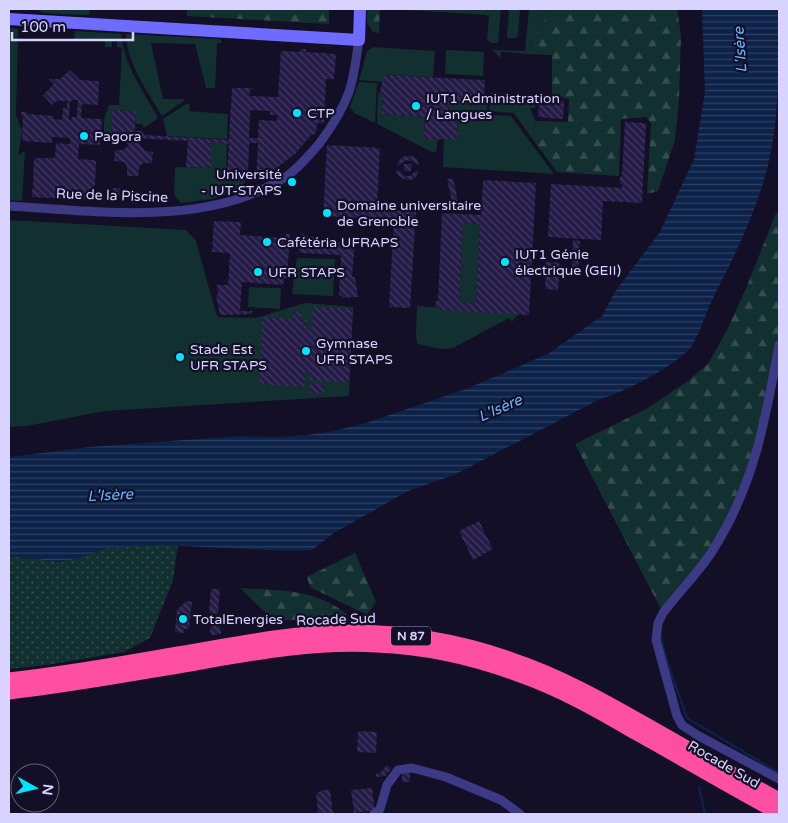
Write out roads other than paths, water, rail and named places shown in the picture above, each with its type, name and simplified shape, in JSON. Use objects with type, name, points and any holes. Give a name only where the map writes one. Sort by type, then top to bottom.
[{"type":"highway","name":"Rocade Sud","points":[[9,680],[84,670],[254,641],[308,634],[372,633],[436,640],[466,646],[512,660],[562,680],[616,708],[779,800]]},
{"type":"highway","name":"Rocade Sud","points":[[9,692],[98,680],[244,654],[296,647],[360,644],[417,649],[488,664],[522,675],[560,692],[600,712],[778,814]]},
{"type":"street","name":"Rue de la Piscine","points":[[9,206],[148,213],[172,212],[203,208],[253,194],[275,183],[294,170],[311,154],[340,112],[356,67],[360,9]]},
{"type":"street","points":[[9,19],[359,40]]},
{"type":"street","points":[[779,345],[767,413],[750,474],[724,532],[712,552],[663,612],[656,631],[656,640],[668,684],[677,716],[682,724],[697,735],[779,779]]},
{"type":"street","points":[[374,814],[380,809],[387,785],[398,770],[412,768],[456,781],[501,800],[520,814]]},
{"type":"water","name":"L'Isère","points":[[702,9],[779,9],[776,120],[766,174],[740,243],[693,344],[677,360],[650,377],[622,391],[600,399],[454,475],[408,491],[334,533],[312,550],[289,551],[161,545],[107,548],[61,562],[9,556],[9,457],[90,447],[239,436],[274,437],[308,435],[333,431],[366,423],[466,389],[548,354],[602,316],[614,293],[660,232],[694,159],[705,92]]},
{"type":"waterway","points":[[660,634],[667,661],[687,718],[779,773]]},
{"type":"waterway","points":[[699,787],[705,814]]},
{"type":"place","name":"IUT1 Administration / Langues","points":[[416,106]]},
{"type":"place","name":"CTP","points":[[297,113]]},
{"type":"place","name":"Pagora","points":[[84,136]]},
{"type":"place","name":"Université - IUT-STAPS","points":[[292,182]]},
{"type":"place","name":"Domaine universitaire de Grenoble","points":[[327,213]]},
{"type":"place","name":"Cafétéria UFRAPS","points":[[267,242]]},
{"type":"place","name":"IUT1 Génie électrique (GEII)","points":[[505,262]]},
{"type":"place","name":"UFR STAPS","points":[[258,272]]},
{"type":"place","name":"Gymnase UFR STAPS","points":[[306,351]]},
{"type":"place","name":"Stade Est UFR STAPS","points":[[180,357]]},
{"type":"place","name":"TotalEnergies","points":[[183,619]]}]
